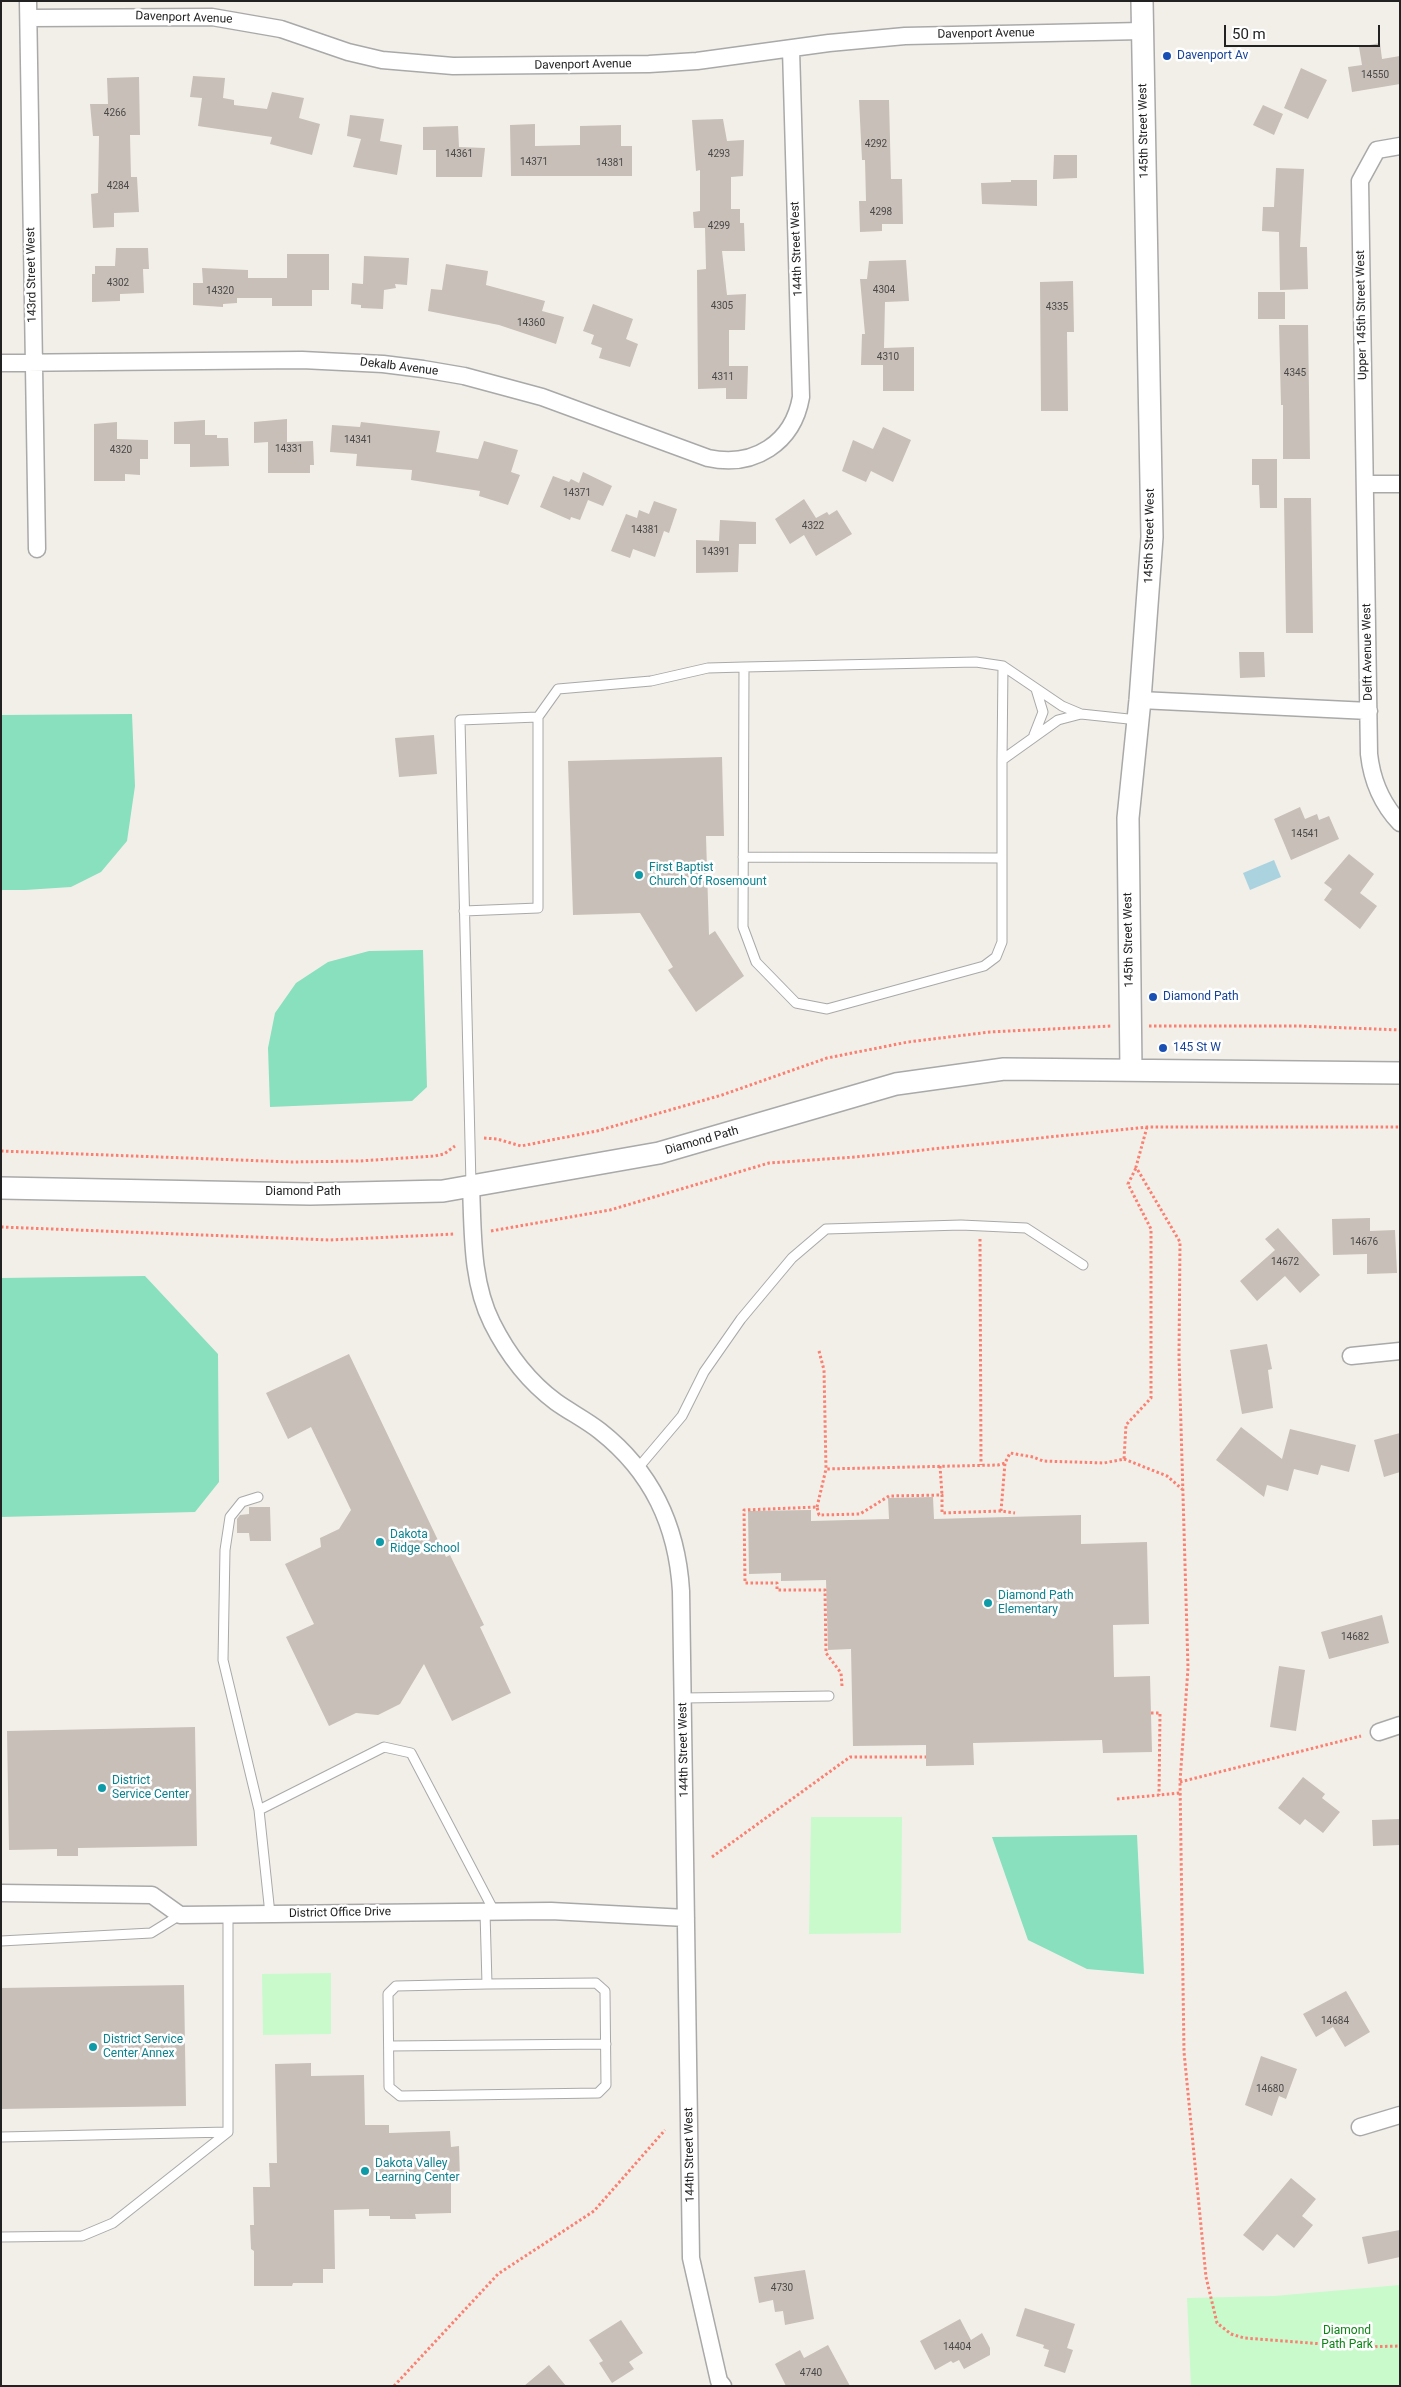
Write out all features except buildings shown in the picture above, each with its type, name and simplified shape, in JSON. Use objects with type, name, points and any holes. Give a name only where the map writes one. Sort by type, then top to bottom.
[{"type":"street","name":"143rd Street West","points":[[28,1],[37,548]]},
{"type":"street","name":"145th Street West","points":[[1131,1070],[1128,818],[1139,710],[1152,537],[1142,1]]},
{"type":"street","name":"Davenport Avenue","points":[[28,18],[212,17],[281,29],[348,52],[382,60],[444,66],[649,64],[707,60],[905,36],[1142,31]]},
{"type":"street","name":"144th Street West","points":[[778,442],[794,421],[801,397],[791,49]]},
{"type":"street","name":"Upper 145th Street West","points":[[1366,484],[1360,181],[1377,150],[1400,146]]},
{"type":"street","name":"Dekalb Avenue","points":[[1,363],[302,360],[383,364],[464,376],[542,397],[582,410],[662,443],[718,460],[750,459],[778,442]]},
{"type":"street","name":"Delft Avenue West","points":[[1139,710],[1369,711],[1366,484]]},
{"type":"street","points":[[1366,484],[1400,484]]},
{"type":"street","points":[[1369,711],[1372,773],[1386,808],[1400,822]]},
{"type":"street","name":"Diamond Path","points":[[1,1188],[310,1194],[443,1191],[659,1154],[896,1084],[1004,1070],[1400,1073]]},
{"type":"street","name":"144th Street West","points":[[472,1186],[476,1272],[491,1321],[519,1366],[555,1401],[600,1430],[638,1468],[653,1489],[664,1513],[674,1538],[680,1564],[691,2258],[717,2384]]},
{"type":"street","points":[[1351,1356],[1400,1351]]},
{"type":"street","points":[[1379,1732],[1400,1725]]},
{"type":"street","points":[[1,1893],[152,1895],[180,1915]]},
{"type":"street","name":"District Office Drive","points":[[180,1915],[551,1911],[686,1918]]},
{"type":"street","points":[[1360,2128],[1400,2115]]},
{"type":"lane","points":[[464,911],[538,908],[538,717],[558,689],[651,681],[708,668],[976,662],[1003,666],[1062,706],[1081,714]]},
{"type":"lane","points":[[744,667],[742,927],[756,962],[796,1003],[827,1010],[984,966],[996,957],[1002,942],[1003,666]]},
{"type":"lane","points":[[1034,735],[1043,712],[1036,689]]},
{"type":"lane","points":[[1002,760],[1034,735],[1058,720],[1081,714],[1139,710]]},
{"type":"lane","points":[[472,1186],[460,720],[538,717]]},
{"type":"lane","points":[[743,857],[1002,858]]},
{"type":"lane","points":[[638,1468],[682,1416],[704,1372],[741,1319],[792,1258],[826,1229],[961,1225],[1026,1228],[1083,1266]]},
{"type":"lane","points":[[258,1497],[242,1502],[230,1516],[225,1550],[223,1660],[259,1810],[270,1914]]},
{"type":"lane","points":[[683,1698],[829,1696]]},
{"type":"lane","points":[[259,1810],[384,1748],[411,1753],[489,1911],[487,1984]]},
{"type":"lane","points":[[1,1941],[151,1933],[180,1915]]},
{"type":"lane","points":[[228,1915],[228,2132]]},
{"type":"lane","points":[[596,1983],[605,1991],[606,2085],[598,2093],[400,2096],[389,2087],[388,1994],[396,1986],[487,1984],[596,1983]]},
{"type":"lane","points":[[389,2046],[606,2044]]},
{"type":"lane","points":[[1,2137],[228,2132]]},
{"type":"lane","points":[[1,2237],[82,2236],[113,2223],[228,2132]]},
{"type":"path","points":[[1,1151],[251,1161],[350,1162],[435,1156],[450,1151],[460,1141],[490,1137],[521,1146],[597,1131],[722,1095],[827,1058],[908,1042],[1000,1032],[1130,1026],[1298,1026],[1400,1030]]},
{"type":"path","points":[[1,1227],[330,1240],[428,1237],[505,1229],[610,1210],[769,1163],[855,1157],[1147,1127],[1400,1126]]},
{"type":"path","points":[[1124,1459],[1126,1425],[1151,1398],[1151,1229],[1128,1184],[1136,1167],[1147,1127]]},
{"type":"path","points":[[1136,1167],[1180,1242],[1178,1357],[1188,1668],[1180,1782],[1184,2052],[1206,2277],[1217,2323],[1231,2334],[1244,2338],[1363,2347],[1400,2346]]},
{"type":"path","points":[[980,1239],[981,1465]]},
{"type":"path","points":[[818,1351],[824,1370],[826,1469],[818,1507],[819,1515],[860,1514],[889,1496],[942,1495]]},
{"type":"path","points":[[1001,1511],[1005,1464],[1010,1453],[1033,1457],[1043,1461],[1104,1463],[1124,1459],[1167,1476],[1183,1490]]},
{"type":"path","points":[[826,1469],[1005,1464]]},
{"type":"path","points":[[940,1466],[942,1513],[1001,1511],[1015,1513]]},
{"type":"path","points":[[818,1507],[744,1510],[745,1583],[777,1583],[777,1590],[825,1590],[826,1653],[841,1673],[842,1686]]},
{"type":"path","points":[[1151,1714],[1160,1713],[1159,1795]]},
{"type":"path","points":[[1180,1782],[1379,1732]]},
{"type":"path","points":[[712,1857],[850,1757],[926,1757]]},
{"type":"path","points":[[1117,1799],[1180,1793]]},
{"type":"path","points":[[394,2386],[498,2274],[594,2211],[665,2130]]},
{"type":"green space","points":[[132,714],[135,786],[127,841],[101,872],[71,887],[1,890],[1,715]]},
{"type":"green space","points":[[423,950],[427,1087],[412,1101],[270,1107],[268,1048],[275,1013],[296,983],[328,962],[369,951]]},
{"type":"green space","points":[[145,1276],[218,1354],[219,1482],[195,1512],[1,1517],[1,1278]]},
{"type":"green space","points":[[811,1817],[902,1817],[901,1933],[809,1934]]},
{"type":"green space","points":[[1137,1835],[1144,1974],[1087,1969],[1028,1940],[992,1837]]},
{"type":"green space","points":[[331,1973],[331,2034],[263,2035],[262,1974]]},
{"type":"green space","name":"Diamond Path Park","points":[[1400,2285],[1400,2386],[1191,2386],[1187,2298],[1274,2296]]},
{"type":"water","points":[[1274,860],[1281,877],[1250,890],[1243,873]]},
{"type":"place","name":"Davenport Av","points":[[1167,56]]},
{"type":"place","name":"First Baptist Church Of Rosemount","points":[[639,875]]},
{"type":"place","name":"Diamond Path","points":[[1153,997]]},
{"type":"place","name":"145 St W","points":[[1163,1048]]},
{"type":"place","name":"Dakota Ridge School","points":[[380,1542]]},
{"type":"place","name":"Diamond Path Elementary","points":[[988,1603]]},
{"type":"place","name":"District Service Center","points":[[102,1788]]},
{"type":"place","name":"District Service Center Annex","points":[[93,2047]]},
{"type":"place","name":"Dakota Valley Learning Center","points":[[365,2171]]}]
